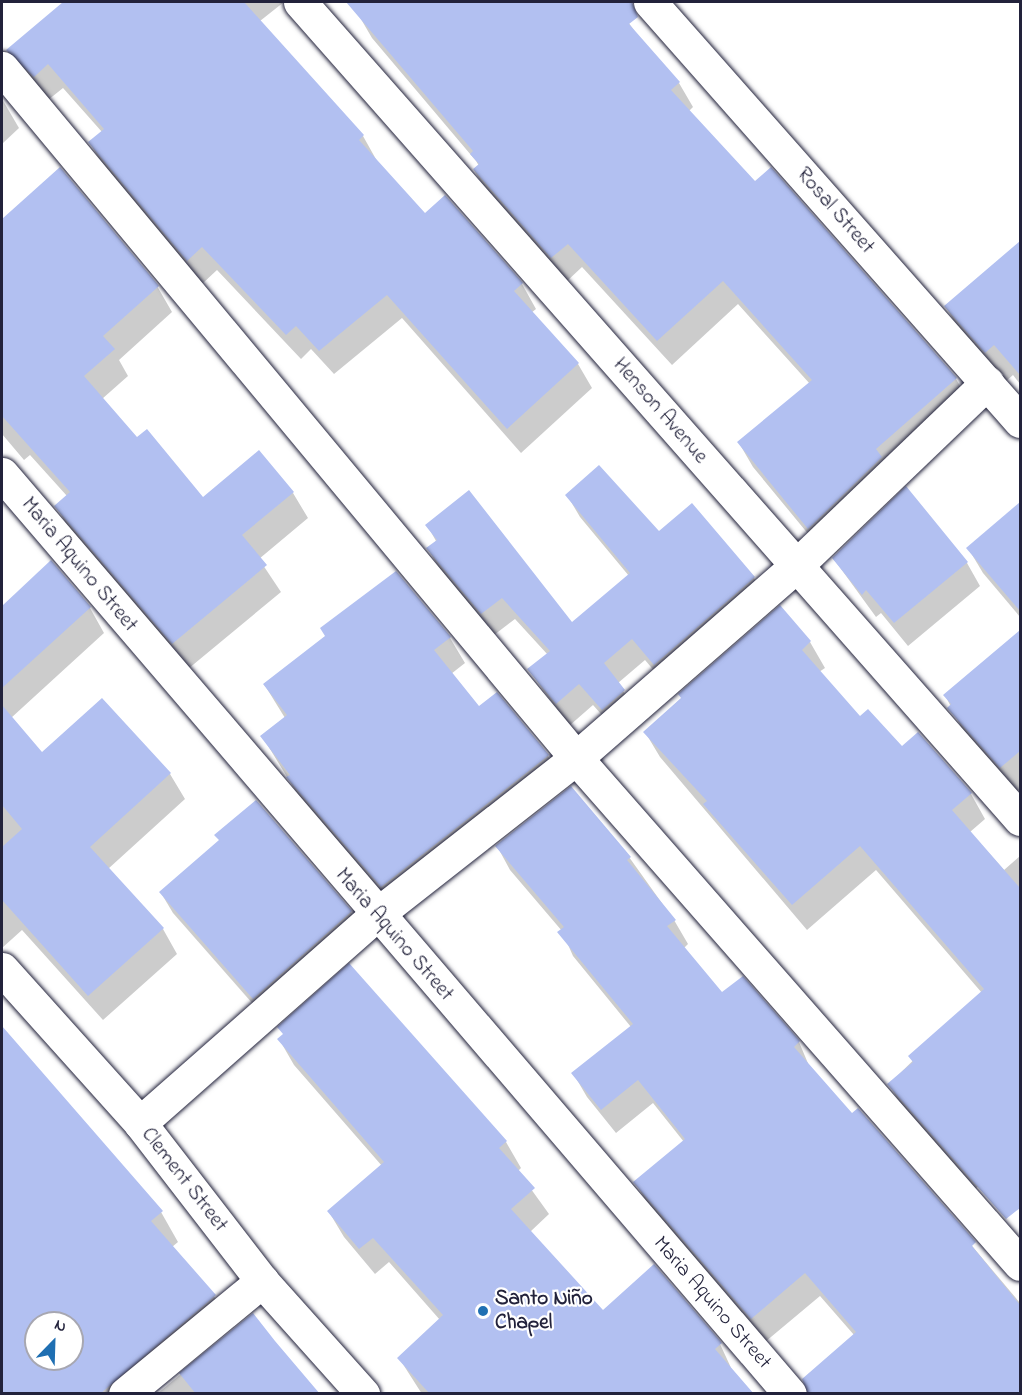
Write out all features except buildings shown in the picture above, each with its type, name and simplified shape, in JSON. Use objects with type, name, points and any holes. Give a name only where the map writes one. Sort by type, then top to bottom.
[{"type":"street","name":"Henson Avenue","points":[[300,2],[1020,819]]},
{"type":"street","name":"Rosal Street","points":[[650,2],[1020,419]]},
{"type":"street","points":[[2,68],[576,758],[1020,1264]]},
{"type":"street","points":[[140,1123],[376,915],[576,758],[796,566],[987,383]]},
{"type":"street","name":"Maria Aquino Street","points":[[2,474],[376,915],[790,1394]]},
{"type":"street","name":"Clement Street","points":[[2,969],[140,1123],[262,1281],[363,1394]]},
{"type":"street","points":[[125,1394],[262,1281]]},
{"type":"place","name":"Santo Niño Chapel","points":[[483,1311]]}]
